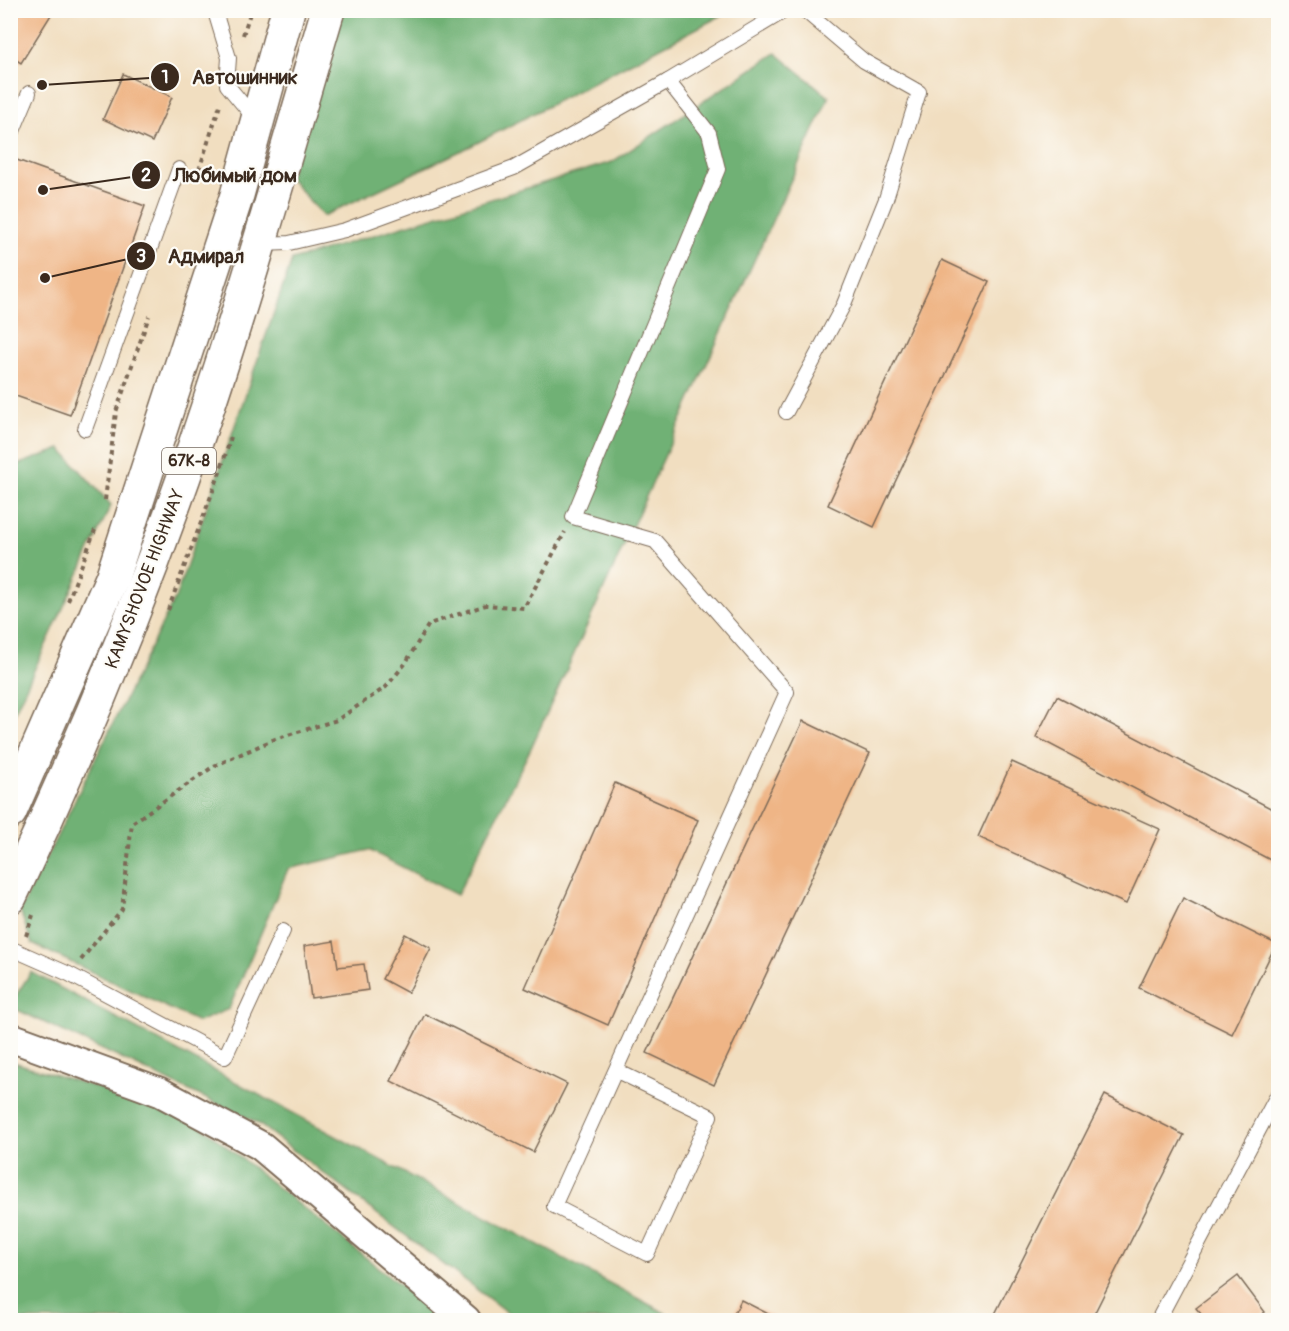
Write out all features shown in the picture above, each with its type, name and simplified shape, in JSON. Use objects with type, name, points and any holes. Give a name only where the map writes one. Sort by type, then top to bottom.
[{"type":"main road","name":"KAMYSHOVOE HIGHWAY","points":[[10,812],[112,578],[237,195],[288,10]]},
{"type":"main road","name":"KAMYSHOVOE HIGHWAY","points":[[10,897],[85,733],[141,592],[195,445],[259,244],[328,10]]},
{"type":"street","points":[[10,1037],[160,1092],[261,1146],[466,1320]]},
{"type":"lane","points":[[217,10],[216,15],[229,58],[227,85],[258,122]]},
{"type":"lane","points":[[259,244],[289,243],[345,230],[514,168],[668,81],[786,10]]},
{"type":"lane","points":[[786,412],[844,304],[886,199],[919,92],[864,61],[804,10]]},
{"type":"lane","points":[[617,1071],[710,1116],[646,1254],[554,1206],[787,692],[655,541],[573,517],[718,169],[709,133],[668,81]]},
{"type":"lane","points":[[10,138],[29,93]]},
{"type":"lane","points":[[85,429],[179,169]]},
{"type":"lane","points":[[10,948],[69,974],[225,1057],[283,931]]},
{"type":"lane","points":[[1158,1320],[1278,1094]]},
{"type":"path","points":[[197,177],[227,85]]},
{"type":"path","points":[[104,505],[116,412],[151,311]]},
{"type":"path","points":[[69,974],[122,909],[132,823],[214,766],[275,739],[337,720],[393,679],[429,624],[486,606],[524,608],[573,517]]},
{"type":"path","points":[[67,604],[96,527]]},
{"type":"green space","points":[[339,11],[730,11],[471,146],[323,216],[289,177]]},
{"type":"green space","points":[[776,53],[829,97],[531,748],[457,895],[369,850],[288,869],[229,1009],[198,1022],[32,944],[20,911],[176,596],[292,260],[612,162]]},
{"type":"green space","points":[[61,449],[111,505],[11,720],[11,467]]},
{"type":"green space","points":[[31,972],[678,1320],[517,1320],[256,1122],[11,1007],[11,1003]]},
{"type":"green space","points":[[10,1061],[187,1115],[444,1320],[11,1320]]},
{"type":"building","points":[[10,10],[54,10],[21,63],[10,56]]},
{"type":"building","points":[[123,74],[172,97],[152,142],[103,119]]},
{"type":"building","points":[[14,159],[145,206],[70,415],[10,394],[10,169]]},
{"type":"building","points":[[942,260],[989,282],[874,527],[828,505]]},
{"type":"building","points":[[1057,696],[1278,812],[1278,864],[1036,737]]},
{"type":"building","points":[[803,721],[870,753],[714,1085],[647,1053]]},
{"type":"building","points":[[1012,762],[1160,829],[1126,904],[978,837]]},
{"type":"building","points":[[615,783],[698,820],[608,1025],[525,988]]},
{"type":"building","points":[[1183,898],[1276,944],[1232,1034],[1139,988]]},
{"type":"building","points":[[405,934],[431,948],[408,993],[382,979]]},
{"type":"building","points":[[334,941],[338,967],[364,964],[368,990],[311,998],[304,946]]},
{"type":"building","points":[[425,1014],[567,1084],[533,1152],[391,1081]]},
{"type":"building","points":[[1105,1095],[1184,1135],[1091,1320],[992,1320]]},
{"type":"building","points":[[1238,1276],[1265,1312],[1254,1320],[1206,1320],[1196,1308]]},
{"type":"building","points":[[741,1300],[780,1320],[731,1320]]},
{"type":"place","name":"Автошинник","points":[[42,85]]},
{"type":"place","name":"Любимый дом","points":[[43,190]]},
{"type":"place","name":"Адмирал","points":[[45,278]]}]
